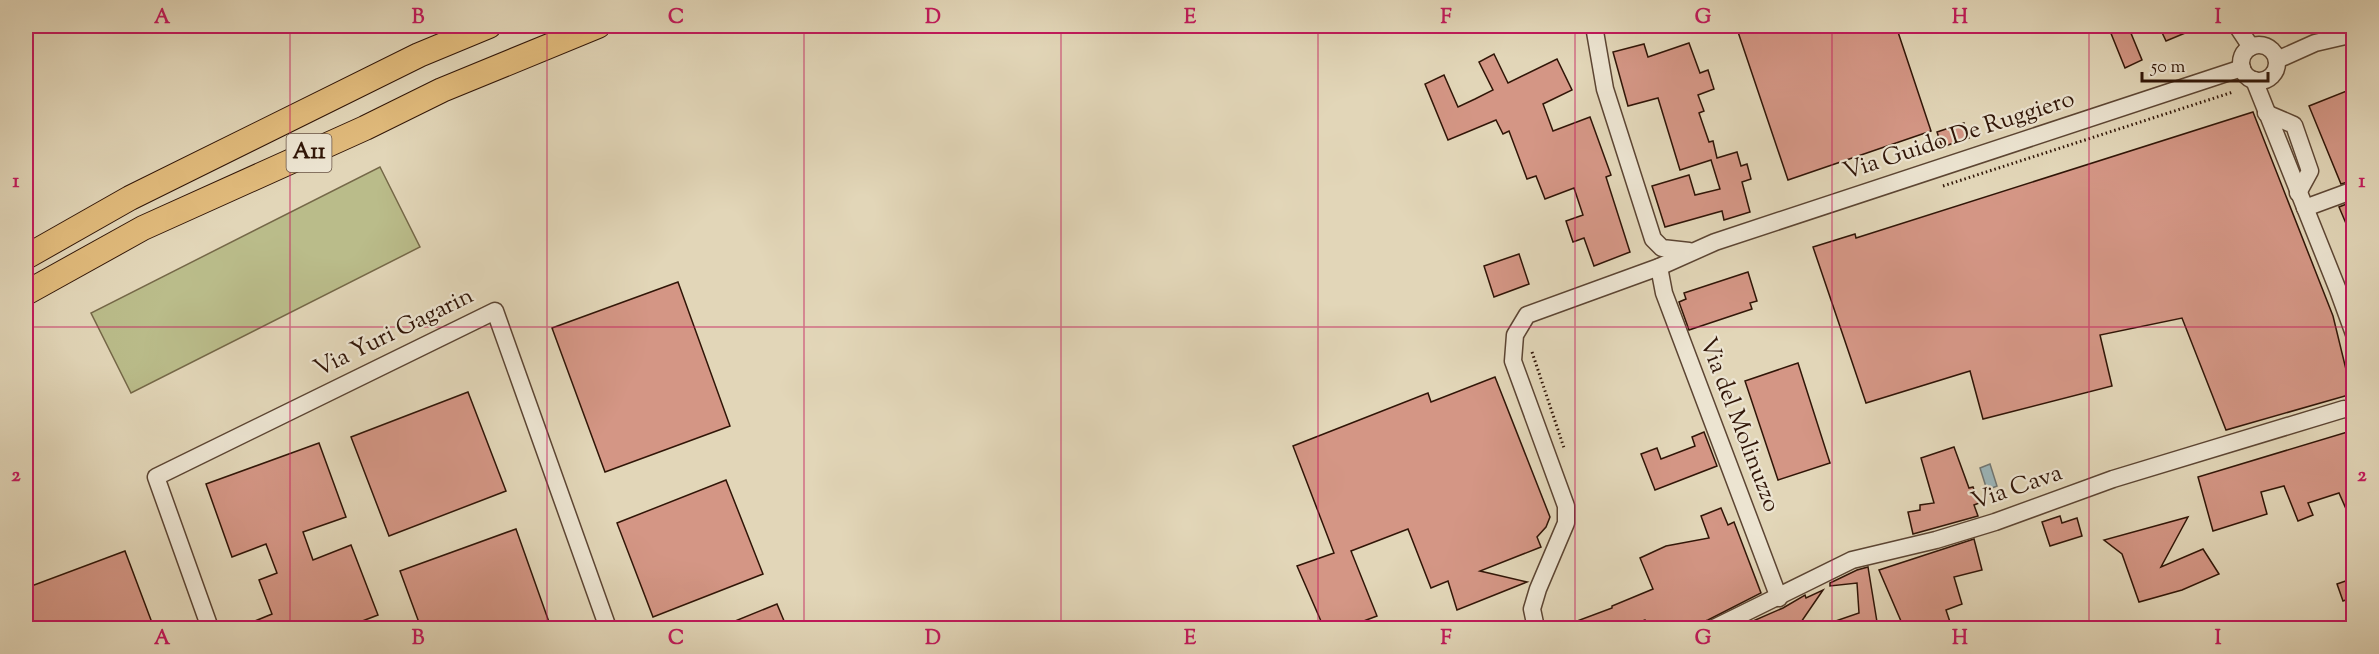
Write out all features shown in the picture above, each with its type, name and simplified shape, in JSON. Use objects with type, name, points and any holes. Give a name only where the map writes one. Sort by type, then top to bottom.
[{"type":"highway","name":"A11","points":[[26,257],[130,198],[419,55],[489,26]]},
{"type":"highway","name":"A11","points":[[26,293],[143,228],[365,128],[442,90],[598,26]]},
{"type":"street","name":"Via Guido De Ruggiero","points":[[1594,26],[1605,89],[1653,239],[1662,248],[1693,251]]},
{"type":"street","points":[[2237,26],[2251,47]]},
{"type":"street","points":[[2277,60],[2315,43],[2354,34]]},
{"type":"street","points":[[2262,45],[2268,48],[2277,60],[2276,68],[2270,77],[2260,81],[2244,74],[2241,58],[2251,47],[2262,45]]},
{"type":"street","name":"Via Guido De Ruggiero","points":[[1536,628],[1532,609],[1566,523],[1566,506],[1514,361],[1515,335],[1527,315],[1659,267],[1693,251],[2242,68]]},
{"type":"street","points":[[2254,80],[2354,334]]},
{"type":"street","points":[[2302,200],[2354,190]]},
{"type":"street","name":"Via del Molinuzzo","points":[[1659,267],[1664,293],[1779,598]]},
{"type":"street","name":"Via Yuri Gagarin","points":[[210,628],[156,477],[495,310],[608,628]]},
{"type":"street","name":"Via Cava","points":[[1718,628],[1852,560],[1936,540],[1995,522],[2113,479],[2349,410]]},
{"type":"path","points":[[1937,188],[2233,92]]},
{"type":"path","points":[[1530,347],[1567,457]]},
{"type":"green space","points":[[380,167],[420,247],[131,393],[91,313]]},
{"type":"water","points":[[1990,464],[1997,486],[1987,490],[1980,468]]},
{"type":"building","points":[[1736,26],[1896,26],[1931,131],[1788,180]]},
{"type":"building","points":[[2108,26],[2128,26],[2142,60],[2125,68]]},
{"type":"building","points":[[2159,26],[2202,26],[2166,41]]},
{"type":"building","points":[[1689,43],[1700,73],[1708,70],[1714,89],[1698,95],[1704,111],[1699,113],[1709,142],[1713,141],[1717,158],[1737,152],[1741,166],[1747,164],[1751,179],[1742,182],[1750,212],[1724,220],[1722,211],[1665,227],[1652,186],[1689,175],[1695,195],[1720,189],[1711,160],[1680,170],[1658,98],[1628,106],[1613,52],[1644,44],[1648,57]]},
{"type":"building","points":[[1494,54],[1508,83],[1557,59],[1572,90],[1543,104],[1553,131],[1590,117],[1611,175],[1606,177],[1630,252],[1594,266],[1584,238],[1573,242],[1566,221],[1583,215],[1574,188],[1545,199],[1536,176],[1527,179],[1509,131],[1503,134],[1496,120],[1448,140],[1425,84],[1444,75],[1458,107],[1493,90],[1479,62]]},
{"type":"building","points":[[2354,88],[2354,180],[2341,184],[2309,106]]},
{"type":"building","points":[[2253,112],[2333,316],[2352,394],[2226,430],[2182,318],[2100,335],[2112,386],[1983,419],[1970,371],[1866,403],[1813,247],[1855,234],[1856,238]]},
{"type":"building","points":[[1964,123],[1969,138],[1942,147],[1937,132]]},
{"type":"building","points":[[2354,201],[2354,240],[2353,240],[2339,207]]},
{"type":"building","points":[[1519,254],[1529,284],[1494,297],[1484,266]]},
{"type":"building","points":[[1748,272],[1757,301],[1750,303],[1752,309],[1689,330],[1679,302],[1686,299],[1684,293]]},
{"type":"building","points":[[678,282],[730,426],[605,472],[552,328]]},
{"type":"building","points":[[1798,363],[1830,463],[1778,480],[1745,381]]},
{"type":"building","points":[[1495,377],[1550,517],[1546,527],[1537,537],[1541,547],[1480,571],[1527,582],[1457,610],[1448,581],[1431,588],[1408,529],[1351,551],[1377,616],[1345,628],[1324,628],[1297,566],[1334,553],[1293,446],[1428,393],[1431,402]]},
{"type":"building","points":[[468,392],[506,491],[389,536],[351,437]]},
{"type":"building","points":[[2354,430],[2354,527],[2339,493],[2308,503],[2313,515],[2298,521],[2284,486],[2261,492],[2267,514],[2213,531],[2198,477]]},
{"type":"building","points":[[1704,432],[1717,466],[1655,490],[1641,454],[1657,448],[1661,459],[1695,446],[1692,437]]},
{"type":"building","points":[[319,443],[346,517],[303,532],[313,560],[351,545],[378,615],[344,628],[238,628],[272,614],[259,580],[277,573],[266,544],[232,557],[206,484]]},
{"type":"building","points":[[1954,447],[1969,488],[1973,487],[1979,503],[1974,505],[1978,516],[1913,534],[1908,512],[1920,510],[1920,505],[1934,503],[1921,458]]},
{"type":"building","points":[[726,480],[763,574],[653,617],[617,523]]},
{"type":"building","points":[[1721,508],[1728,525],[1734,522],[1761,593],[1708,620],[1685,628],[1649,628],[1645,620],[1624,628],[1561,628],[1653,589],[1640,558],[1666,546],[1709,538],[1701,516]]},
{"type":"building","points":[[2060,516],[2062,523],[2077,518],[2082,536],[2050,546],[2042,522]]},
{"type":"building","points":[[2188,517],[2161,567],[2203,549],[2219,574],[2182,590],[2139,602],[2122,554],[2104,540]]},
{"type":"building","points":[[516,529],[549,622],[531,628],[421,628],[400,571]]},
{"type":"building","points":[[1974,539],[1982,570],[1954,577],[1962,604],[1946,610],[1951,625],[1940,628],[1904,628],[1879,570]]},
{"type":"building","points":[[125,551],[154,628],[26,628],[26,588]]},
{"type":"building","points":[[1868,567],[1878,628],[1821,628],[1821,626],[1859,613],[1857,583],[1830,586],[1830,583]]},
{"type":"building","points":[[2354,578],[2354,597],[2343,601],[2337,584]]},
{"type":"building","points":[[1823,590],[1797,628],[1737,628],[1783,608],[1805,595],[1806,598]]},
{"type":"building","points":[[777,604],[787,628],[718,628]]}]
